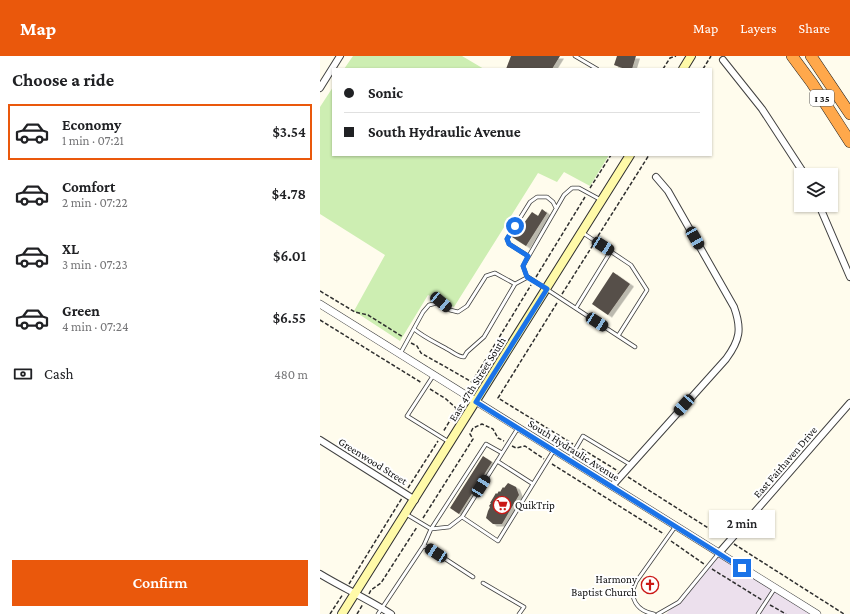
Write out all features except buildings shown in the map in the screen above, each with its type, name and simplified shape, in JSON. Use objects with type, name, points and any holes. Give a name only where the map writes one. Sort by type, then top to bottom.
[{"type":"highway","name":"I 35","points":[[792,56],[816,89],[850,142]]},
{"type":"highway","name":"I 35","points":[[810,56],[850,114]]},
{"type":"main road","points":[[684,68],[691,56]]},
{"type":"main road","name":"East 47th Street South","points":[[342,614],[415,500],[629,156]]},
{"type":"street","points":[[332,68],[340,56]]},
{"type":"street","points":[[723,60],[762,109],[800,168]]},
{"type":"street","points":[[320,88],[332,69]]},
{"type":"street","points":[[612,486],[726,359],[737,341],[739,329],[739,321],[734,307],[668,191],[656,177]]},
{"type":"street","points":[[822,212],[850,277]]},
{"type":"street","name":"South Hydraulic Avenue","points":[[320,304],[817,614]]},
{"type":"street","name":"East Fairhaven Drive","points":[[719,553],[850,403]]},
{"type":"street","name":"Greenwood Street","points":[[320,440],[415,500]]},
{"type":"street","points":[[320,574],[391,614]]},
{"type":"lane","points":[[575,56],[595,68]]},
{"type":"lane","points":[[601,201],[579,188],[572,188],[564,196],[556,208],[523,266],[527,277],[635,347]]},
{"type":"lane","points":[[528,256],[509,244],[507,239],[530,202],[537,197],[548,197],[556,208]]},
{"type":"lane","points":[[582,232],[631,265],[647,290],[618,336]]},
{"type":"lane","points":[[576,308],[612,251]]},
{"type":"lane","points":[[400,354],[423,312],[430,306],[441,302],[450,310],[458,312],[467,306],[486,276],[490,273],[495,273],[515,284]]},
{"type":"lane","points":[[414,329],[424,338],[460,357],[464,357],[467,352],[484,337],[515,284],[527,277]]},
{"type":"lane","points":[[433,375],[407,416],[450,443]]},
{"type":"lane","points":[[406,514],[431,529],[449,527],[462,517],[465,508],[518,428]]},
{"type":"lane","points":[[569,459],[583,436],[631,465]]},
{"type":"lane","points":[[378,614],[424,545],[431,529],[456,490],[462,485],[470,468],[486,444],[502,453]]},
{"type":"lane","points":[[462,517],[498,541],[554,450]]},
{"type":"lane","points":[[497,461],[533,484]]},
{"type":"lane","points":[[470,468],[474,470]]},
{"type":"lane","points":[[456,490],[460,493]]},
{"type":"lane","points":[[451,498],[454,501]]},
{"type":"lane","points":[[654,614],[646,612],[639,606],[633,597],[633,589],[636,582],[676,526]]},
{"type":"lane","points":[[424,545],[473,577]]},
{"type":"lane","points":[[658,614],[679,602],[719,553]]},
{"type":"lane","points":[[483,583],[524,607],[519,614]]},
{"type":"lane","points":[[758,614],[775,588]]},
{"type":"path","points":[[664,68],[670,58],[676,56]]},
{"type":"path","points":[[704,68],[711,56]]},
{"type":"path","points":[[320,291],[355,312],[368,315],[417,346],[421,353],[472,382],[610,156]]},
{"type":"path","points":[[648,156],[498,398],[623,474],[844,614]]},
{"type":"path","points":[[320,320],[426,386],[446,399],[456,408],[440,437],[330,614]]},
{"type":"path","points":[[482,424],[493,429],[498,438],[516,448],[525,446],[709,566],[786,614]]},
{"type":"shaded area","points":[[719,553],[817,614],[666,614]]},
{"type":"green space","points":[[353,56],[462,56],[482,68],[345,68]]},
{"type":"green space","points":[[332,89],[332,156],[608,156],[590,186],[564,172],[557,182],[538,173],[454,307],[428,295],[400,341],[354,311],[385,255],[320,214],[320,107]]},
{"type":"place","name":"QuikTrip","points":[[502,505]]},
{"type":"place","name":"Harmony Baptist Church","points":[[650,585]]},
{"type":"route","points":[[515,226],[507,239],[509,244],[528,256],[523,266],[527,277],[547,289],[476,402],[742,568]]}]
